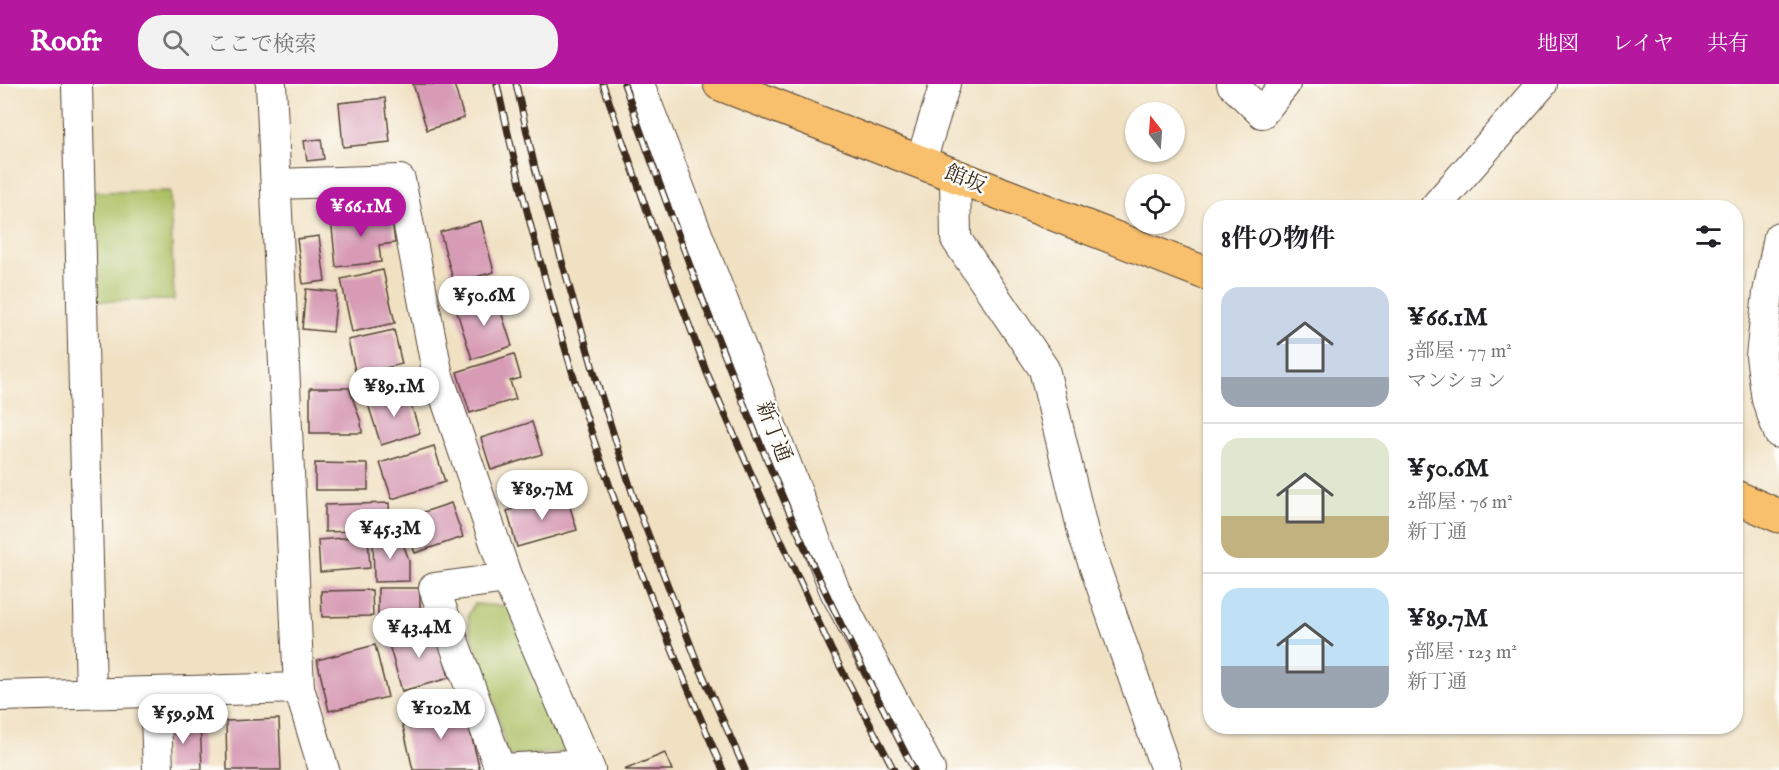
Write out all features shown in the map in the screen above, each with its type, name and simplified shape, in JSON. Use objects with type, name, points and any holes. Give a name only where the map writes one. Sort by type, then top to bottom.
[{"type":"main road","name":"館坂","points":[[720,84],[1203,272]]},
{"type":"main road","points":[[1743,500],[1779,516]]},
{"type":"street","points":[[77,84],[91,693]]},
{"type":"street","points":[[271,84],[300,688],[324,770]]},
{"type":"street","name":"新丁通","points":[[639,84],[835,591],[930,770]]},
{"type":"street","points":[[921,161],[945,84]]},
{"type":"street","points":[[1232,84],[1262,113],[1285,84]]},
{"type":"street","points":[[1441,200],[1542,84]]},
{"type":"street","points":[[956,176],[956,239],[1044,369],[1084,536],[1166,770]]},
{"type":"street","points":[[276,184],[400,180],[438,376],[507,578],[589,767],[500,769],[434,588],[507,578]]},
{"type":"street","points":[[1779,237],[1768,293],[1761,356],[1767,400],[1779,433]]},
{"type":"street","points":[[0,696],[300,688]]},
{"type":"street","points":[[155,692],[158,770]]},
{"type":"green space","points":[[170,191],[174,300],[90,301],[89,192]]},
{"type":"green space","points":[[474,604],[509,606],[574,752],[508,756],[492,694],[470,631],[468,615]]},
{"type":"building","points":[[413,84],[454,84],[464,118],[427,130]]},
{"type":"building","points":[[385,98],[390,142],[343,147],[339,103]]},
{"type":"building","points":[[321,139],[324,159],[307,161],[304,141]]},
{"type":"building","points":[[391,211],[395,243],[379,245],[381,262],[336,267],[331,218]]},
{"type":"building","points":[[481,221],[494,272],[454,283],[440,232]]},
{"type":"building","points":[[319,236],[325,281],[303,284],[297,239]]},
{"type":"building","points":[[383,270],[395,323],[352,332],[341,279]]},
{"type":"building","points":[[306,289],[337,292],[333,332],[302,329]]},
{"type":"building","points":[[496,296],[512,346],[472,359],[456,309]]},
{"type":"building","points":[[394,330],[402,364],[356,375],[348,340]]},
{"type":"building","points":[[514,354],[521,378],[510,381],[516,399],[470,413],[457,372]]},
{"type":"building","points":[[310,388],[349,388],[361,422],[362,433],[310,433]]},
{"type":"building","points":[[407,392],[420,433],[381,445],[368,404]]},
{"type":"building","points":[[532,422],[542,454],[491,470],[481,438]]},
{"type":"building","points":[[434,446],[445,482],[392,499],[380,463]]},
{"type":"building","points":[[315,463],[368,464],[368,490],[315,490]]},
{"type":"building","points":[[566,494],[577,530],[517,547],[507,511]]},
{"type":"building","points":[[389,503],[390,530],[325,532],[325,505]]},
{"type":"building","points":[[451,503],[463,537],[415,553],[403,519]]},
{"type":"building","points":[[368,536],[370,568],[320,572],[318,540]]},
{"type":"building","points":[[373,536],[400,536],[409,560],[409,581],[374,582]]},
{"type":"building","points":[[378,588],[420,588],[420,619],[378,620]]},
{"type":"building","points":[[372,590],[373,616],[322,617],[321,591]]},
{"type":"building","points":[[436,628],[449,678],[402,691],[388,641]]},
{"type":"building","points":[[375,645],[388,697],[329,711],[317,660]]},
{"type":"building","points":[[463,703],[480,770],[413,770],[401,718]]},
{"type":"building","points":[[200,719],[202,769],[166,770],[165,721]]},
{"type":"building","points":[[279,719],[281,770],[227,770],[226,721]]},
{"type":"building","points":[[665,753],[672,770],[624,770]]},
{"type":"railway","points":[[497,84],[550,296],[581,401],[628,538],[723,770]]},
{"type":"railway","points":[[516,84],[535,168],[596,379],[633,495],[698,664],[745,770]]},
{"type":"railway","points":[[603,84],[707,373],[831,649],[894,770]]},
{"type":"railway","points":[[624,84],[700,293],[762,449],[830,602],[914,770]]}]
